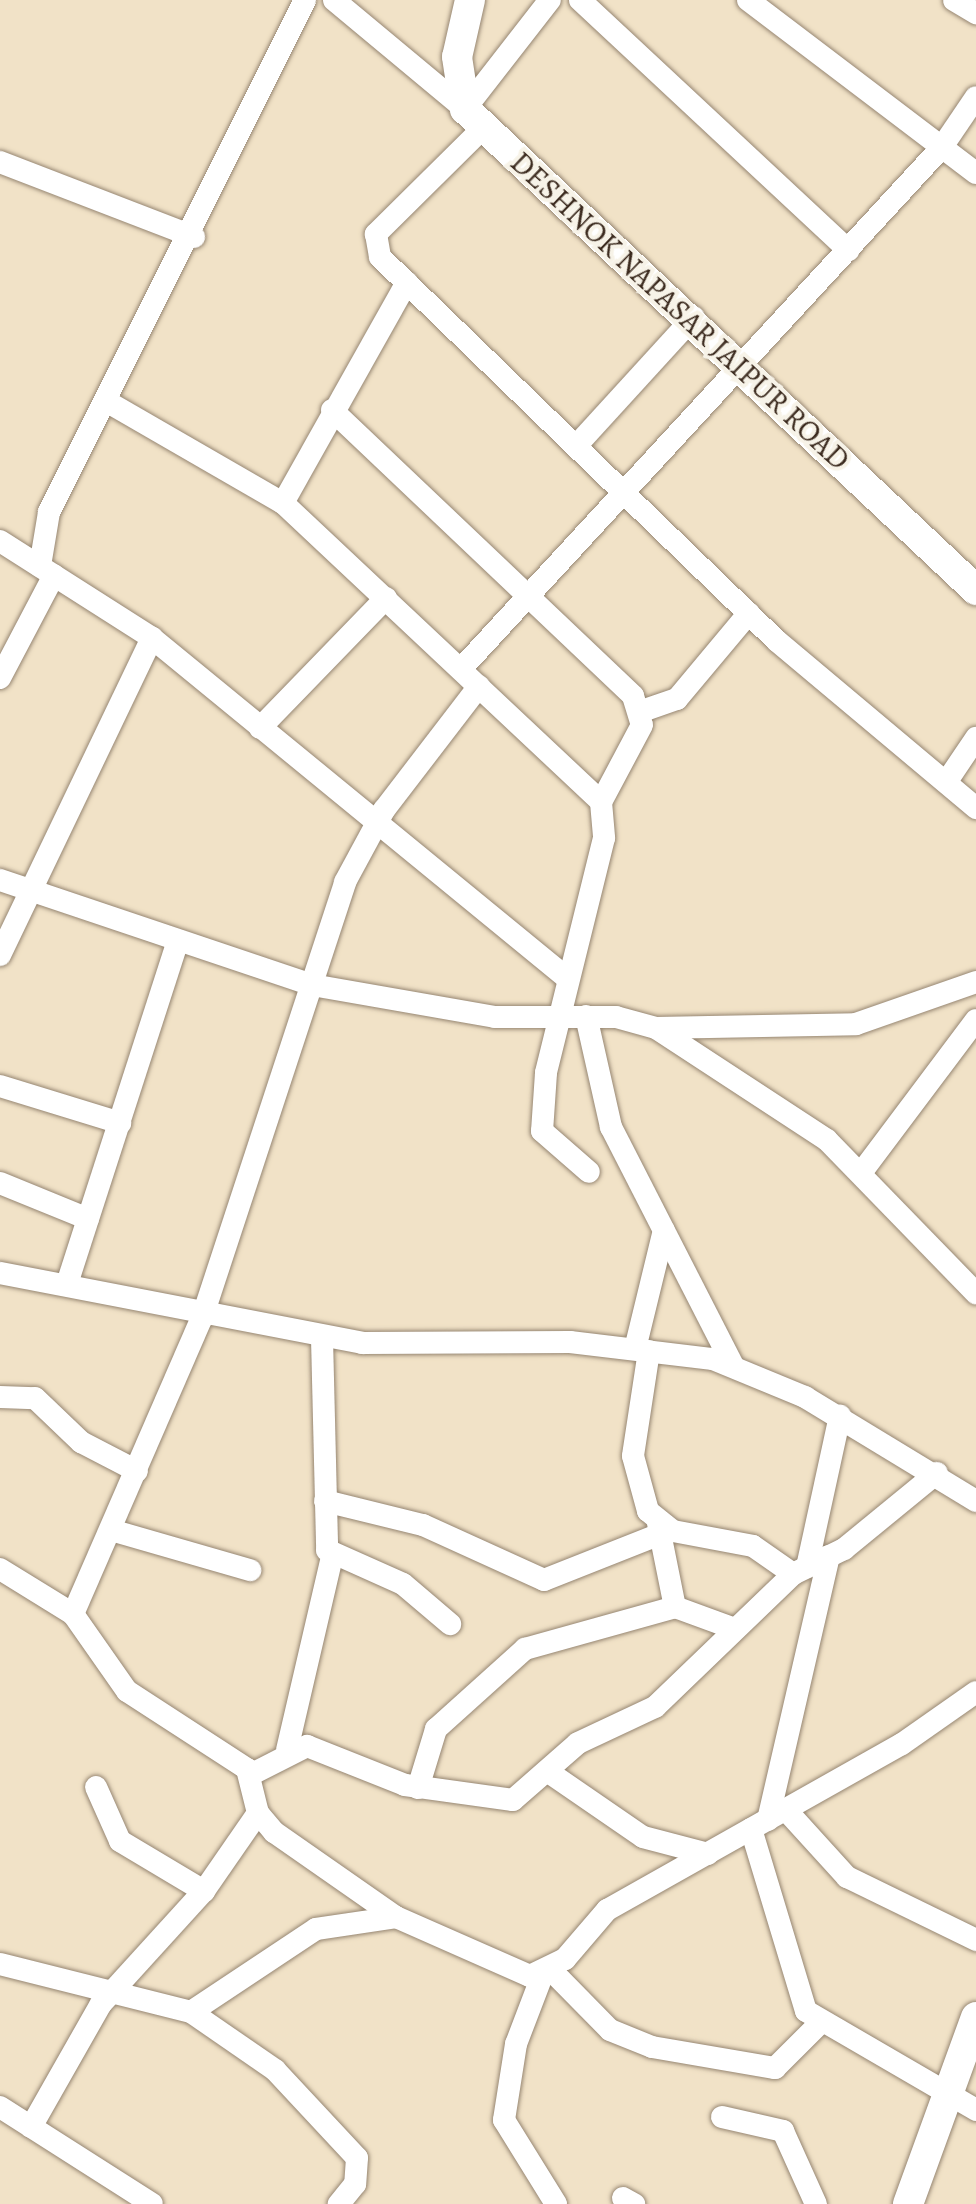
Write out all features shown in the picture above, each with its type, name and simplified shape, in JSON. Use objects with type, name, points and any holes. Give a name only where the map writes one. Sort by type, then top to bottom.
[{"type":"main road","points":[[470,0],[457,58],[474,118]]},
{"type":"main road","name":"DESHNOK NAPASAR JAIPUR ROAD","points":[[474,118],[694,316],[976,590]]},
{"type":"main road","points":[[908,2204],[976,2016]]},
{"type":"street","points":[[0,678],[47,571],[49,512],[194,237],[304,0]]},
{"type":"street","points":[[334,0],[474,118]]},
{"type":"street","points":[[550,0],[474,118],[376,234],[380,257],[750,614],[976,808]]},
{"type":"street","points":[[580,0],[848,250]]},
{"type":"street","points":[[748,0],[976,173]]},
{"type":"street","points":[[954,0],[976,13]]},
{"type":"street","points":[[461,670],[942,147],[976,97]]},
{"type":"street","points":[[0,162],[194,237]]},
{"type":"street","points":[[284,503],[406,282]]},
{"type":"street","points":[[577,445],[694,316]]},
{"type":"street","points":[[106,401],[284,503],[601,802]]},
{"type":"street","points":[[332,410],[529,594],[642,710]]},
{"type":"street","points":[[0,541],[152,638],[567,978]]},
{"type":"street","points":[[260,728],[386,598]]},
{"type":"street","points":[[732,1365],[611,1127],[574,1015],[567,978],[604,838],[601,802],[642,710],[677,699],[750,614]]},
{"type":"street","points":[[0,956],[25,892],[152,638]]},
{"type":"street","points":[[73,1614],[202,1318],[345,882],[376,824],[479,686]]},
{"type":"street","points":[[947,781],[976,738]]},
{"type":"street","points":[[0,880],[25,892],[312,984],[495,1017],[574,1015],[656,1028],[856,1024],[976,982]]},
{"type":"street","points":[[67,1284],[178,941]]},
{"type":"street","points":[[574,1015],[542,1131],[589,1172]]},
{"type":"street","points":[[861,1173],[976,1020]]},
{"type":"street","points":[[656,1028],[827,1140],[976,1294]]},
{"type":"street","points":[[0,1086],[120,1123]]},
{"type":"street","points":[[0,1183],[88,1219]]},
{"type":"street","points":[[664,1230],[642,1350],[632,1456],[659,1529],[676,1607]]},
{"type":"street","points":[[0,1273],[67,1284],[202,1318],[322,1338],[642,1350],[732,1365],[840,1416],[937,1473],[976,1502]]},
{"type":"street","points":[[287,1750],[332,1557],[325,1501],[322,1338]]},
{"type":"street","points":[[0,1397],[35,1398],[81,1442],[137,1471]]},
{"type":"street","points":[[800,1570],[840,1416]]},
{"type":"street","points":[[252,1774],[287,1750],[318,1750],[418,1788],[513,1800],[591,1734],[655,1706],[800,1570],[829,1556],[937,1473]]},
{"type":"street","points":[[325,1501],[423,1526],[544,1580],[659,1529],[753,1546],[800,1570]]},
{"type":"street","points":[[111,1530],[250,1570]]},
{"type":"street","points":[[829,1556],[768,1820],[797,1995],[819,2024],[976,2110]]},
{"type":"street","points":[[332,1557],[403,1584],[450,1624]]},
{"type":"street","points":[[0,1569],[73,1614],[127,1691],[252,1774],[258,1813],[204,1891],[117,1987],[31,2126]]},
{"type":"street","points":[[418,1788],[436,1729],[525,1649],[676,1607],[736,1629]]},
{"type":"street","points":[[556,2204],[504,2120],[516,2044],[547,1973],[607,1910],[768,1820],[976,1692]]},
{"type":"street","points":[[547,1771],[642,1837],[708,1854]]},
{"type":"street","points":[[96,1787],[120,1841],[204,1891]]},
{"type":"street","points":[[258,1813],[396,1917],[547,1973],[610,2030],[652,2048],[776,2068],[819,2024]]},
{"type":"street","points":[[768,1820],[846,1878],[976,1940]]},
{"type":"street","points":[[191,2012],[316,1929],[396,1917]]},
{"type":"street","points":[[0,1964],[117,1987],[191,2012],[275,2070],[357,2158],[355,2184],[340,2204]]},
{"type":"street","points":[[0,2107],[137,2200]]},
{"type":"street","points":[[722,2116],[783,2131],[816,2204]]}]
